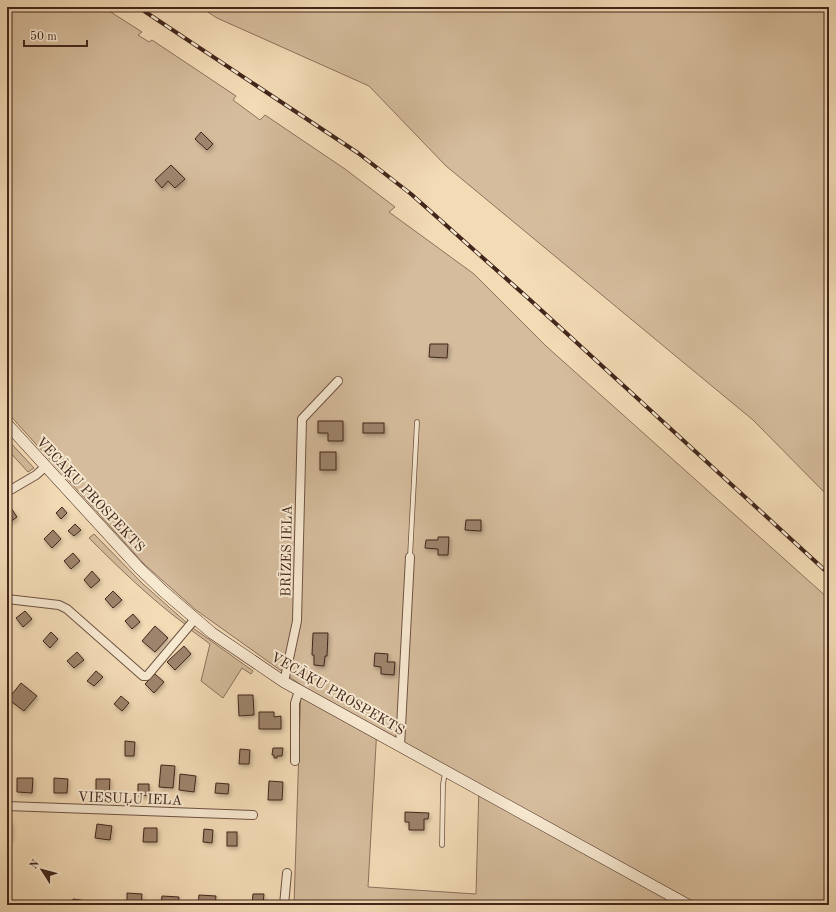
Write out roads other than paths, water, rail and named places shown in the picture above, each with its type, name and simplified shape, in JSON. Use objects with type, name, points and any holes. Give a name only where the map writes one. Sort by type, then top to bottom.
[{"type":"main road","name":"VECĀĶU PROSPEKTS","points":[[7,424],[139,568],[163,591],[196,619],[284,682],[688,905]]},
{"type":"street","name":"BRĪZES IELA","points":[[284,682],[297,621],[302,419],[338,381]]},
{"type":"street","points":[[7,492],[36,475],[45,467]]},
{"type":"street","points":[[400,746],[410,557]]},
{"type":"street","points":[[7,599],[59,605],[67,608],[143,676],[147,676],[196,619]]},
{"type":"street","points":[[295,762],[295,703],[299,691]]},
{"type":"street","name":"VIESUĻU IELA","points":[[7,806],[253,815]]},
{"type":"street","points":[[284,905],[287,873]]},
{"type":"lane","points":[[410,557],[417,422]]},
{"type":"lane","points":[[442,845],[443,784],[446,771]]},
{"type":"railway","points":[[138,7],[358,153],[411,194],[528,298],[829,574]]}]
